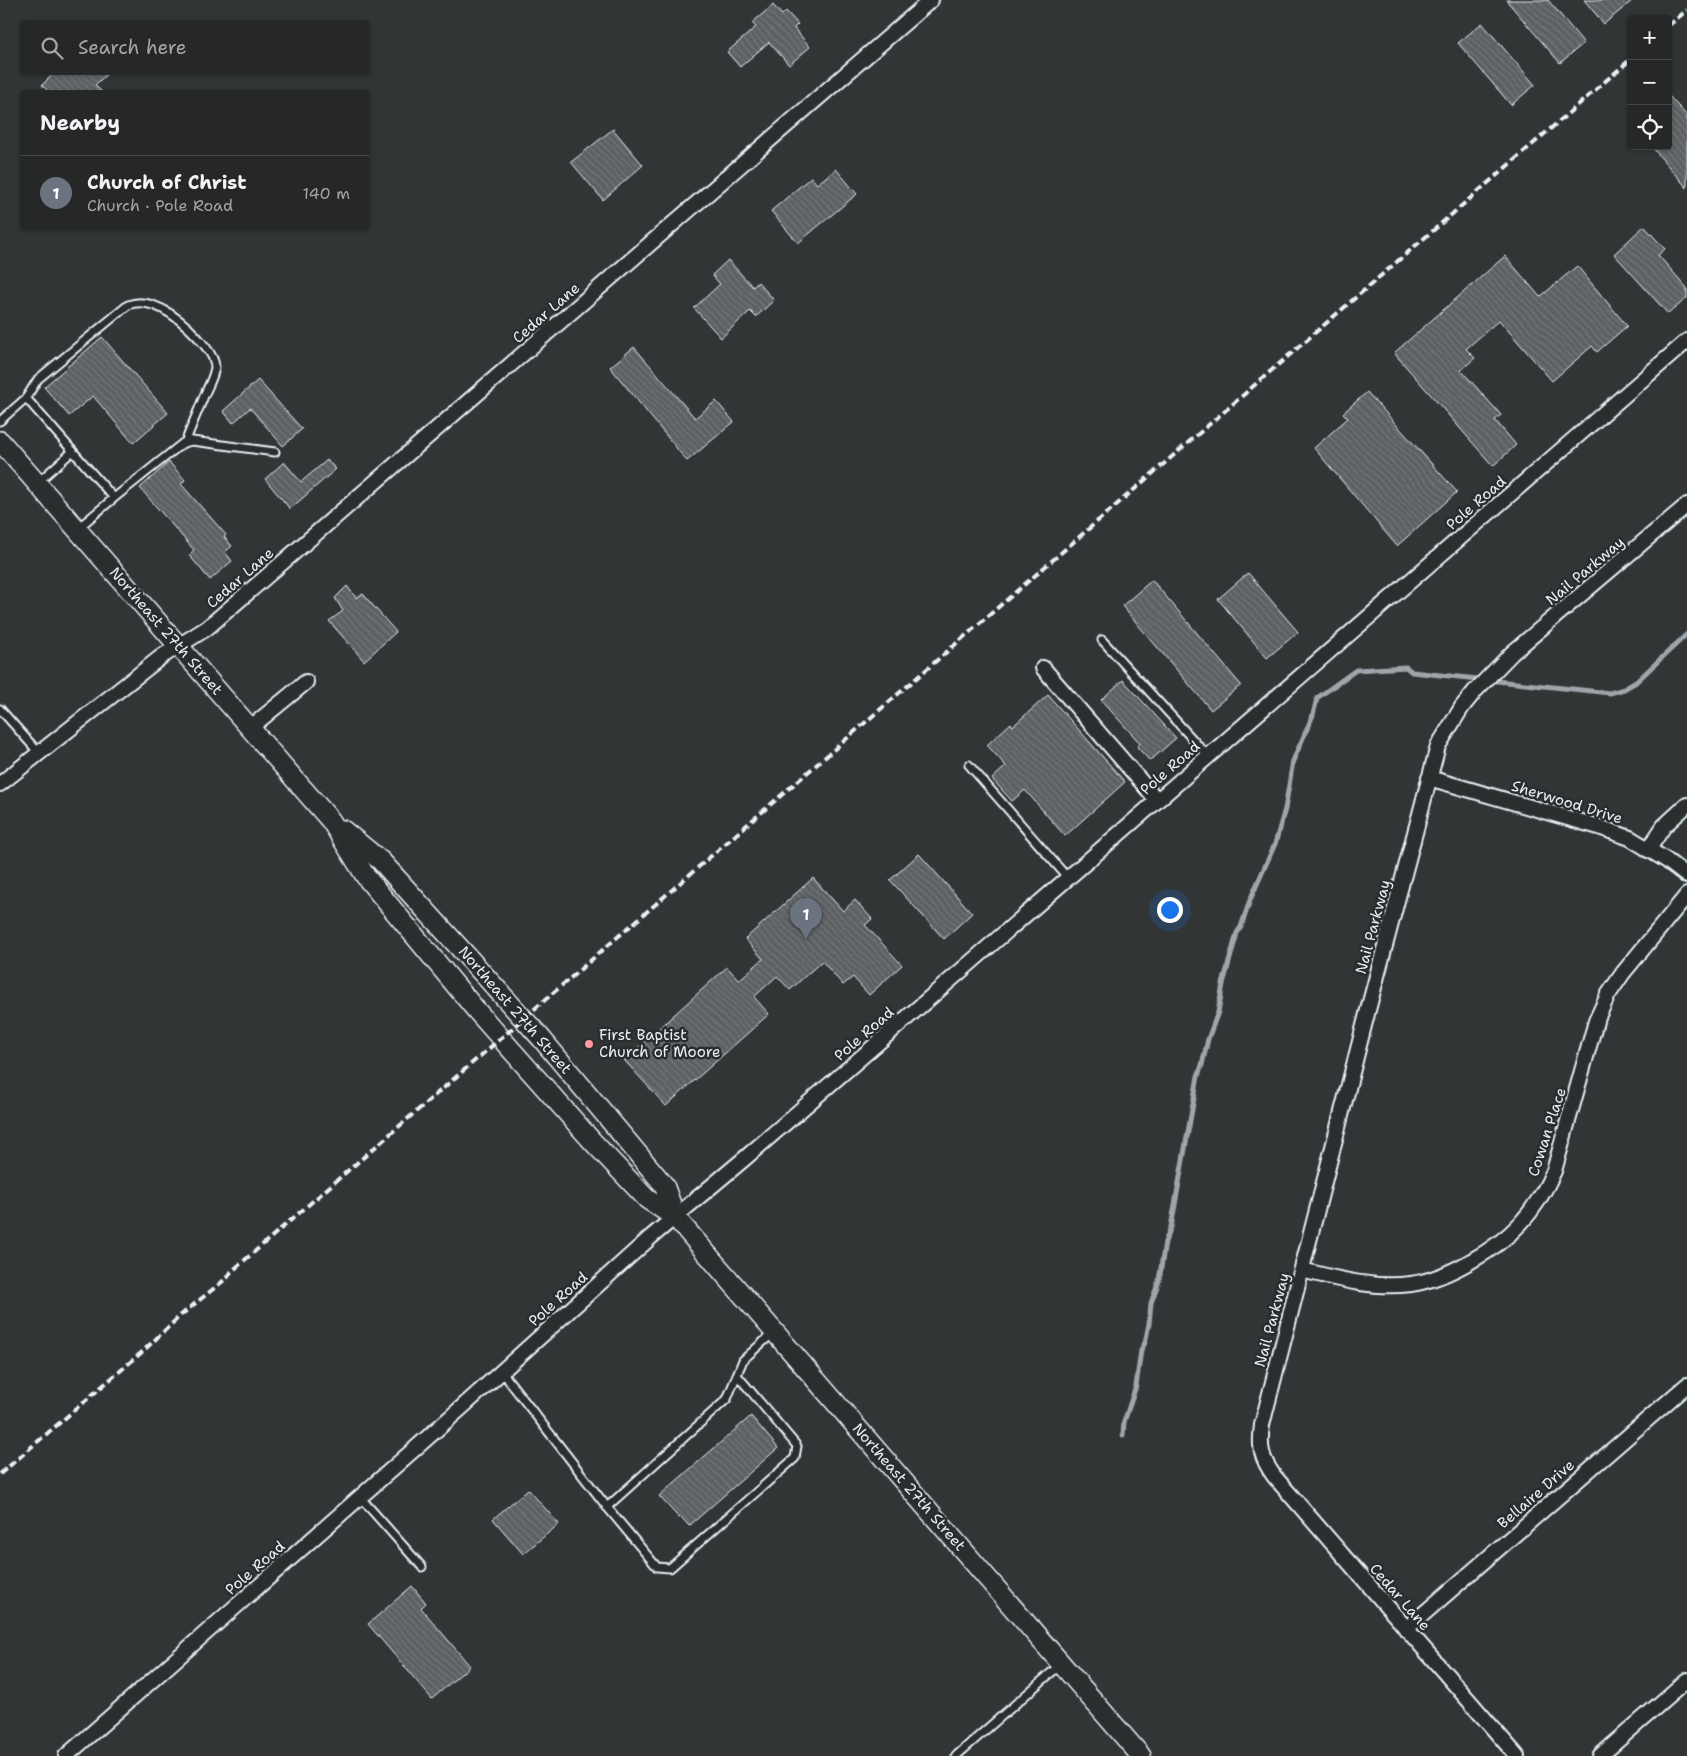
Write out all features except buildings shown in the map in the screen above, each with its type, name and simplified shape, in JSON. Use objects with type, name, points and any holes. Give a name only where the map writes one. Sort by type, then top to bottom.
[{"type":"main road","name":"Northeast 27th Street","points":[[0,441],[332,821],[381,861],[541,1038],[664,1185],[676,1218]]},
{"type":"main road","name":"Northeast 27th Street","points":[[332,821],[366,877],[476,1010],[646,1199],[676,1218],[1141,1756]]},
{"type":"street","name":"Cedar Lane","points":[[0,784],[161,657],[207,628],[930,0]]},
{"type":"street","name":"Pole Road","points":[[66,1756],[502,1372],[652,1237],[1687,341]]},
{"type":"street","name":"Nail Parkway","points":[[1262,1456],[1260,1446],[1262,1425],[1438,746],[1462,706],[1512,653],[1687,505]]},
{"type":"street","points":[[1044,668],[1157,800]]},
{"type":"street","points":[[250,728],[306,682]]},
{"type":"street","name":"Sherwood Drive","points":[[1429,778],[1599,827],[1630,838],[1666,860],[1687,876]]},
{"type":"street","points":[[1648,850],[1664,826],[1687,805]]},
{"type":"street","name":"Cowan Place","points":[[1302,1270],[1364,1284],[1410,1284],[1427,1281],[1453,1272],[1492,1250],[1508,1237],[1534,1207],[1545,1191],[1554,1171],[1596,1020],[1608,995],[1687,895]]},
{"type":"street","name":"Bellaire Drive","points":[[1406,1629],[1687,1385]]},
{"type":"street","name":"Cedar Lane","points":[[1262,1456],[1274,1476],[1517,1756]]},
{"type":"street","points":[[1600,1756],[1687,1680]]},
{"type":"lane","points":[[0,421],[26,398],[38,379],[128,305],[135,302],[148,303],[182,321],[209,351],[215,364],[212,376],[185,442]]},
{"type":"lane","points":[[26,398],[114,498]]},
{"type":"lane","points":[[77,529],[185,442],[192,441],[275,452]]},
{"type":"lane","points":[[37,483],[73,451]]},
{"type":"lane","points":[[1102,640],[1208,756]]},
{"type":"lane","points":[[0,709],[39,753]]},
{"type":"lane","points":[[969,764],[1068,878]]},
{"type":"lane","points":[[607,1507],[726,1399],[743,1360],[774,1332]]},
{"type":"lane","points":[[502,1372],[607,1507],[657,1567],[670,1568],[795,1458],[797,1446],[737,1375]]},
{"type":"lane","points":[[360,1497],[422,1567]]},
{"type":"lane","points":[[956,1756],[1062,1663]]},
{"type":"waterway","points":[[1123,1435],[1124,1422],[1136,1386],[1141,1350],[1145,1343],[1149,1324],[1151,1303],[1159,1281],[1165,1242],[1171,1227],[1198,1076],[1218,1012],[1223,984],[1237,933],[1275,844],[1285,809],[1293,761],[1313,715],[1317,698],[1356,670],[1406,667],[1412,672],[1610,693],[1624,689],[1636,682],[1687,634]]},
{"type":"railway","points":[[1672,23],[1687,10]]},
{"type":"railway","points":[[0,1474],[1630,60]]},
{"type":"place","name":"Church of Christ","points":[[806,939]]},
{"type":"place","name":"First Baptist Church of Moore","points":[[589,1044]]}]
